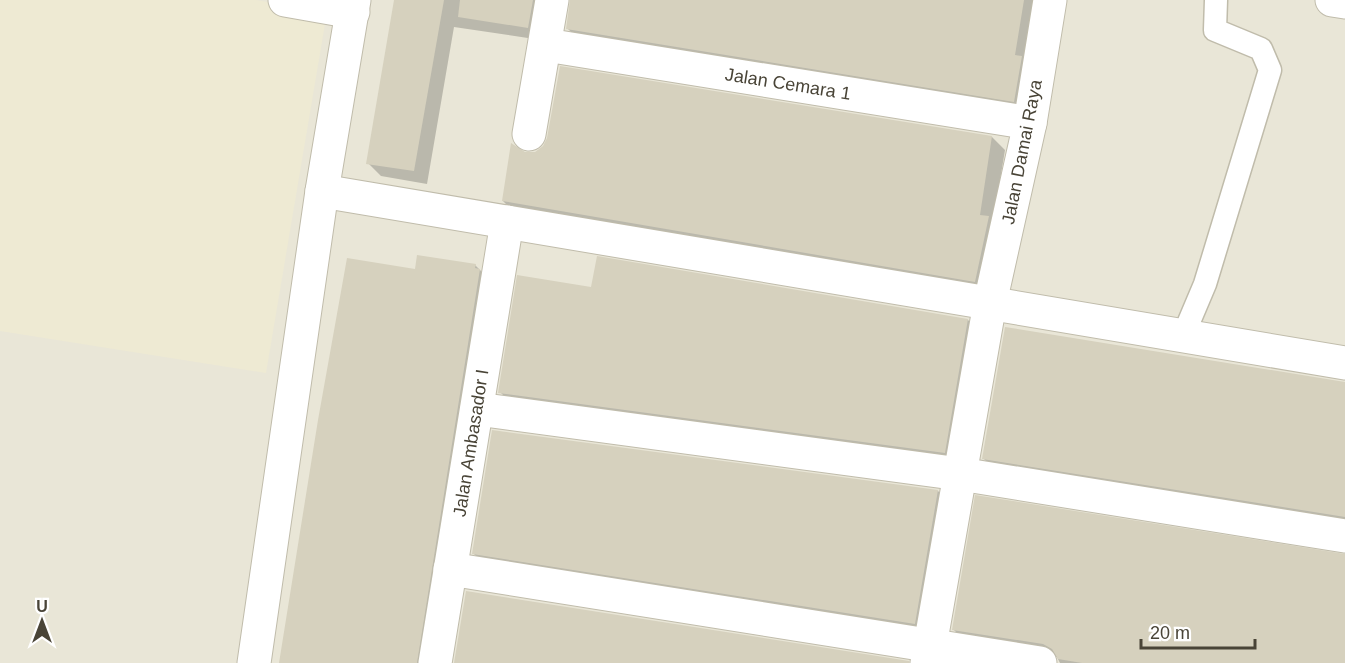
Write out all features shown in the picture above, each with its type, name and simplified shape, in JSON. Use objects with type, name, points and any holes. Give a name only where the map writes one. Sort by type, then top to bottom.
[{"type":"street","points":[[254,663],[322,191],[353,6],[285,0]]},
{"type":"street","points":[[530,134],[552,0]]},
{"type":"street","name":"Jalan Damai Raya","points":[[929,654],[990,303],[1029,123],[1050,0]]},
{"type":"street","points":[[1332,0],[1345,2]]},
{"type":"street","name":"Jalan Cemara 1","points":[[546,45],[1029,123]]},
{"type":"street","points":[[322,191],[1345,363]]},
{"type":"street","name":"Jalan Ambasador I","points":[[435,663],[507,222]]},
{"type":"street","points":[[477,409],[960,474],[1345,536]]},
{"type":"street","points":[[450,570],[929,654],[1040,663]]},
{"type":"lane","points":[[1183,336],[1204,284],[1270,70],[1261,49],[1215,30],[1216,0]]},
{"type":"shaded area","points":[[0,0],[1345,0],[1345,663],[0,663]]},
{"type":"shaded area","points":[[0,0],[256,0],[327,12],[266,373],[0,331]]},
{"type":"building","points":[[394,0],[444,0],[414,171],[366,164]]},
{"type":"building","points":[[460,0],[533,0],[528,28],[458,17]]},
{"type":"building","points":[[570,0],[1024,0],[1015,55],[1022,56],[1014,102],[566,29]]},
{"type":"building","points":[[560,66],[992,136],[980,215],[989,216],[975,282],[502,201],[511,143],[525,152],[535,152],[543,146],[547,138]]},
{"type":"building","points":[[417,255],[476,264],[475,268],[480,269],[417,663],[279,663],[347,258],[415,269]]},
{"type":"building","points":[[597,256],[968,319],[945,453],[498,393],[517,275],[591,287]]},
{"type":"building","points":[[1005,327],[1345,382],[1345,517],[982,459]]},
{"type":"building","points":[[492,430],[938,490],[915,624],[472,554]]},
{"type":"building","points":[[975,495],[1345,554],[1345,663],[1082,663],[1058,659],[1052,649],[1043,644],[952,630]]},
{"type":"building","points":[[466,591],[909,661],[909,663],[454,663]]}]
